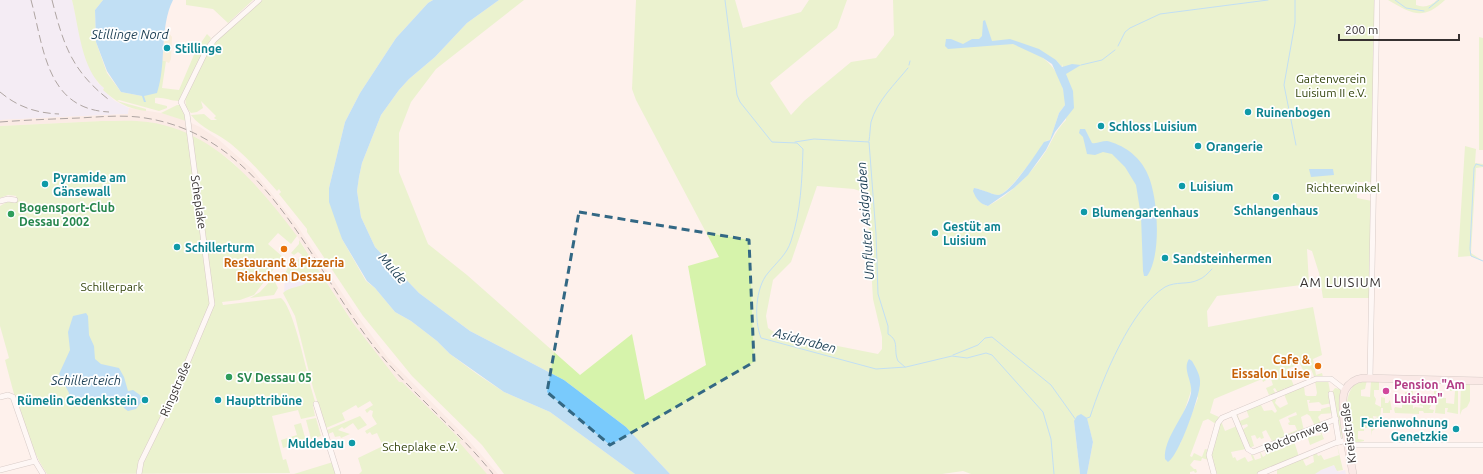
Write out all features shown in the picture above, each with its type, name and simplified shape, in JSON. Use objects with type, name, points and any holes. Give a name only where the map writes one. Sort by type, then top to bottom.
[{"type":"main road","name":"Kreisstraße","points":[[1353,474],[1345,443],[1343,399],[1345,390],[1355,380],[1370,378],[1483,381]]},
{"type":"street","name":"Scheplake","points":[[212,304],[187,114],[182,102],[206,51],[214,40],[259,0]]},
{"type":"street","points":[[1370,378],[1377,0]]},
{"type":"street","points":[[0,201],[8,199],[15,200]]},
{"type":"street","name":"Ringstraße","points":[[139,474],[141,462],[172,400],[212,304]]},
{"type":"street","points":[[1214,474],[1209,457],[1218,423],[1222,418],[1316,379],[1331,379],[1345,390]]},
{"type":"street","name":"Rotdornweg","points":[[1260,474],[1345,443],[1336,419],[1331,394]]},
{"type":"street","points":[[0,397],[8,395],[13,397],[36,460],[43,474]]},
{"type":"street","points":[[316,404],[338,474]]},
{"type":"street","name":"Rotdornweg","points":[[1233,413],[1248,449],[1253,452],[1336,419]]},
{"type":"street","points":[[1345,443],[1483,445]]},
{"type":"street","points":[[0,470],[36,460]]},
{"type":"highlighted area","points":[[579,212],[749,240],[754,362],[610,445],[547,392]]},
{"type":"shaded area","points":[[0,0],[72,0],[86,60],[98,83],[104,88],[103,90],[115,101],[129,108],[128,114],[0,120]]},
{"type":"shaded area","points":[[129,108],[161,113],[182,119],[200,127],[218,139],[252,169],[296,224],[356,314],[388,358],[465,436],[498,474],[487,474],[399,383],[353,323],[297,236],[233,162],[197,138],[171,128],[149,122],[102,121],[0,126],[0,120],[128,114]]},
{"type":"shaded area","points":[[295,268],[303,273],[308,284],[284,295],[285,273]]},
{"type":"shaded area","points":[[1334,465],[1339,472],[1345,470],[1346,474],[1310,474]]},
{"type":"green space","points":[[72,0],[103,0],[95,10],[96,42],[107,73],[121,92],[142,96],[162,60],[166,61],[162,88],[179,90],[196,50],[207,34],[211,38],[179,101],[155,98],[155,103],[167,106],[167,108],[159,111],[118,101],[103,90],[104,88],[96,80],[90,70],[82,47]]},
{"type":"green space","points":[[186,0],[253,0],[228,23],[213,9],[186,5]]},
{"type":"green space","points":[[260,0],[433,0],[428,3],[396,38],[360,93],[345,122],[329,188],[342,239],[366,281],[375,288],[395,312],[411,321],[437,341],[450,354],[477,374],[504,392],[550,412],[635,474],[504,474],[482,445],[412,376],[363,316],[307,232],[307,229],[279,194],[281,192],[279,189],[277,191],[231,144],[199,124],[191,115],[204,114],[211,120],[217,120],[214,118],[216,116],[201,101],[203,108],[197,112],[191,113],[186,107],[185,96],[197,69],[215,41]]},
{"type":"green space","points":[[499,0],[524,0],[436,69],[411,102],[399,133],[399,172],[428,244],[467,275],[580,375],[632,334],[645,400],[706,365],[688,266],[719,257],[636,100],[632,89],[636,0],[735,0],[743,28],[801,12],[809,0],[847,0],[837,28],[770,83],[791,115],[804,101],[851,62],[876,58],[894,35],[893,0],[1376,0],[1373,182],[1357,182],[1357,198],[1372,201],[1370,298],[1323,298],[1319,273],[1312,251],[1307,249],[1309,284],[1217,296],[1207,311],[1208,327],[1313,307],[1322,355],[1313,359],[1316,375],[1322,373],[1323,377],[1315,379],[1311,369],[1304,372],[1300,364],[1287,369],[1294,386],[1286,390],[1284,388],[1284,391],[1278,393],[1275,388],[1273,389],[1276,394],[1269,395],[1266,388],[1273,385],[1271,379],[1275,378],[1274,375],[1263,382],[1262,379],[1214,399],[1210,413],[1219,417],[1216,424],[1208,419],[1203,421],[1190,456],[1192,457],[1194,453],[1202,457],[1205,449],[1209,450],[1208,460],[1202,458],[1201,461],[1194,460],[1190,465],[1196,469],[1197,472],[1195,473],[1194,471],[1190,472],[1190,474],[1087,474],[1093,442],[1087,419],[1074,421],[1080,474],[971,474],[963,471],[942,474],[670,474],[626,427],[564,380],[470,331],[419,293],[375,247],[361,217],[357,191],[362,163],[381,115],[409,79],[435,57],[467,23]],"holes":[[[1043,58],[1056,60],[1062,67],[1062,64],[1063,68],[1065,96],[1057,73]],[[1065,103],[1066,120],[1057,131],[1040,159],[1013,189],[988,206],[978,200],[974,188],[998,195],[1003,193],[1016,181],[1046,141],[1050,140],[1059,113]],[[817,186],[854,189],[863,192],[867,200],[873,299],[882,337],[882,349],[878,354],[777,334],[768,328],[766,316],[773,280],[791,262]],[[1189,378],[1198,398],[1180,444],[1177,426],[1183,415],[1191,391]]]},
{"type":"green space","points":[[1388,0],[1416,0],[1416,5],[1425,6],[1432,4],[1437,0],[1445,0],[1430,11],[1417,13],[1404,9]]},
{"type":"green space","points":[[1479,37],[1483,38],[1483,150],[1479,150]]},
{"type":"green space","points":[[119,102],[146,109],[146,111],[134,109]]},
{"type":"green space","points":[[177,105],[181,105],[186,112],[186,121],[161,113]]},
{"type":"green space","name":"Schillerpark","points":[[102,121],[148,122],[172,127],[215,149],[251,180],[297,236],[291,244],[278,233],[268,244],[283,257],[254,295],[240,300],[222,302],[223,305],[281,298],[285,303],[293,321],[307,371],[305,372],[307,374],[316,405],[313,406],[315,416],[301,419],[298,410],[272,416],[283,460],[286,459],[290,473],[47,474],[39,461],[17,404],[5,360],[9,358],[0,326],[0,206],[17,196],[8,195],[0,198],[0,126]]},
{"type":"green space","points":[[1465,146],[1476,149],[1475,163],[1483,164],[1483,167],[1476,168],[1471,253],[1483,261],[1471,256],[1458,257]]},
{"type":"green space","name":"Scheplake e.V.","points":[[299,240],[353,323],[399,382],[402,382],[461,440],[459,442],[487,474],[359,474],[362,471],[358,458],[383,446],[377,433],[372,435],[370,432],[367,434],[365,431],[377,424],[372,416],[373,411],[370,410],[367,413],[365,410],[373,405],[370,401],[358,408],[356,405],[342,413],[345,420],[326,428],[313,388],[295,316],[283,293],[307,282],[303,276],[297,273],[284,276],[290,263],[295,268],[299,263],[297,261],[302,255],[298,252],[294,255],[291,253],[299,244]]},
{"type":"green space","points":[[271,280],[274,280],[278,288],[274,295],[250,298],[260,292]]},
{"type":"green space","points":[[1328,380],[1332,403],[1322,405],[1319,402],[1309,403],[1310,400],[1307,400],[1309,411],[1321,411],[1321,409],[1332,406],[1334,413],[1321,414],[1318,417],[1321,423],[1315,426],[1310,416],[1307,414],[1301,417],[1304,431],[1288,437],[1287,434],[1297,430],[1295,425],[1289,425],[1288,423],[1290,422],[1288,418],[1297,415],[1296,412],[1279,420],[1286,438],[1273,443],[1266,430],[1262,432],[1264,438],[1261,439],[1260,437],[1257,439],[1255,435],[1251,436],[1254,446],[1249,448],[1242,430],[1248,426],[1247,424],[1240,426],[1236,415],[1237,414],[1240,421],[1249,417],[1246,409],[1261,405],[1264,411],[1272,410],[1275,413],[1277,411],[1271,399],[1277,397],[1275,403],[1280,408],[1288,404],[1284,394],[1304,386],[1305,395],[1316,396],[1315,381]]},
{"type":"green space","points":[[1367,380],[1365,389],[1361,390],[1361,396],[1370,397],[1371,381],[1379,381],[1379,390],[1374,390],[1374,396],[1376,399],[1375,404],[1381,407],[1381,397],[1385,398],[1385,403],[1388,403],[1390,400],[1392,410],[1390,410],[1390,413],[1383,413],[1383,408],[1381,408],[1380,425],[1377,425],[1377,422],[1375,422],[1375,418],[1379,417],[1373,416],[1375,429],[1372,431],[1372,436],[1371,428],[1364,428],[1364,431],[1358,431],[1358,439],[1364,441],[1355,443],[1350,441],[1346,411],[1348,396],[1355,384]]},
{"type":"green space","points":[[1405,382],[1413,382],[1413,409],[1415,407],[1423,408],[1423,406],[1418,405],[1419,399],[1424,396],[1424,404],[1429,404],[1429,400],[1431,406],[1429,409],[1434,410],[1433,413],[1424,413],[1423,411],[1419,411],[1419,414],[1395,413],[1395,407],[1402,408],[1402,405],[1409,397],[1407,394],[1405,396],[1405,392],[1411,392],[1411,387],[1404,386]]},
{"type":"green space","points":[[1450,383],[1458,383],[1458,414],[1447,412],[1448,408],[1445,408],[1445,414],[1435,413],[1436,404],[1431,404],[1432,400],[1429,399],[1432,394],[1434,394],[1434,387],[1436,387],[1438,400],[1438,398],[1446,398],[1446,403],[1454,404],[1455,391],[1450,391]]},
{"type":"green space","points":[[1461,383],[1470,383],[1470,401],[1467,407],[1462,410],[1460,415]]},
{"type":"green space","points":[[1335,388],[1340,389],[1341,393],[1344,439],[1342,439],[1332,392]]},
{"type":"green space","points":[[360,416],[367,425],[358,430],[353,423],[344,429],[342,427],[338,430],[350,434],[341,438],[340,436],[335,437],[333,432],[328,434],[327,430]]},
{"type":"green space","points":[[316,418],[321,436],[311,439],[306,420]]},
{"type":"green space","points":[[1221,421],[1225,431],[1237,426],[1246,449],[1231,452],[1233,458],[1235,457],[1237,461],[1245,457],[1248,462],[1253,460],[1251,455],[1253,455],[1255,460],[1261,458],[1260,451],[1263,457],[1266,455],[1264,449],[1268,448],[1270,453],[1275,451],[1274,446],[1276,445],[1279,450],[1286,447],[1284,442],[1286,441],[1288,446],[1293,444],[1291,439],[1293,438],[1299,457],[1257,474],[1216,474],[1212,460],[1212,448]]},
{"type":"green space","points":[[301,423],[306,441],[283,448],[281,440],[297,435],[294,425]]},
{"type":"green space","points":[[1319,427],[1324,439],[1310,445],[1306,432],[1310,437],[1321,435]]},
{"type":"green space","points":[[1337,444],[1343,470],[1337,471],[1334,465],[1315,474],[1277,474],[1277,469],[1308,456],[1309,458],[1303,460],[1306,466],[1314,462],[1313,454],[1316,452],[1318,456],[1321,455],[1324,460],[1339,455]]},
{"type":"green space","points":[[333,462],[337,474],[294,474]]},
{"type":"sand","name":"Stillinge","points":[[166,29],[172,37],[171,59],[169,63],[162,60]]},
{"type":"water","name":"Stillinge Nord","points":[[103,0],[173,0],[164,34],[160,82],[157,93],[144,96],[146,102],[144,102],[142,96],[121,92],[107,71],[96,42],[95,10]]},
{"type":"water","name":"Mulde","points":[[433,0],[499,0],[467,23],[435,57],[409,79],[381,115],[362,163],[357,191],[361,217],[375,247],[419,293],[470,331],[564,380],[626,427],[670,474],[635,474],[550,412],[504,392],[450,354],[437,341],[411,321],[395,312],[375,288],[367,281],[342,239],[329,202],[329,188],[345,122],[360,93],[396,38],[428,3]]},
{"type":"water","points":[[985,20],[992,41],[1010,39],[1039,49],[1056,60],[1062,67],[1072,64],[1081,65],[1066,74],[1073,91],[1074,108],[1055,132],[1046,150],[1028,175],[1014,188],[988,206],[977,199],[973,191],[974,188],[998,195],[1009,189],[1044,142],[1050,140],[1059,113],[1065,105],[1063,89],[1052,64],[1043,58],[1013,44],[948,49],[945,46],[946,39],[951,39],[963,44],[972,39],[979,39],[982,36],[983,21]]},
{"type":"water","points":[[1080,129],[1085,129],[1092,143],[1107,141],[1127,149],[1146,171],[1154,197],[1157,226],[1155,255],[1152,267],[1147,276],[1144,276],[1143,271],[1141,216],[1136,185],[1125,167],[1112,154],[1103,152],[1095,155],[1087,154],[1083,137],[1079,133]]},
{"type":"water","points":[[1309,169],[1333,169],[1334,175],[1311,177]]},
{"type":"water","name":"Schillerteich","points":[[86,313],[88,316],[89,335],[94,346],[95,359],[101,364],[119,368],[124,377],[128,391],[133,390],[140,395],[142,401],[136,409],[128,411],[116,400],[108,398],[77,403],[68,401],[69,393],[59,374],[70,350],[68,332],[73,316]]},
{"type":"water","points":[[1189,359],[1197,369],[1199,375],[1199,391],[1183,438],[1178,449],[1168,462],[1165,459],[1165,451],[1171,434],[1189,401],[1191,393],[1191,384],[1187,371],[1187,363]]},
{"type":"water","points":[[1081,414],[1087,418],[1093,442],[1087,474],[1080,474],[1074,421],[1077,416]]},
{"type":"waterway","name":"Asidgraben","points":[[725,0],[737,95],[740,102],[772,142],[797,143],[803,149],[799,207],[791,241],[784,254],[764,279],[758,295],[757,322],[761,338],[876,369],[906,367],[952,356],[967,358],[986,353],[992,355],[1043,412],[1051,439],[1054,474]]},
{"type":"waterway","points":[[1118,46],[1125,32],[1130,28],[1160,14],[1268,0]]},
{"type":"waterway","points":[[1295,0],[1295,23],[1284,85],[1296,145]]},
{"type":"waterway","points":[[1395,0],[1406,8],[1424,11]]},
{"type":"waterway","points":[[1429,8],[1439,0]]},
{"type":"waterway","points":[[1081,65],[1102,60],[1115,50]]},
{"type":"waterway","points":[[909,65],[910,61]]},
{"type":"waterway","points":[[869,141],[871,122],[877,107],[908,68]]},
{"type":"waterway","name":"Umfluter Asidgraben","points":[[795,142],[814,139],[869,142],[876,234],[878,294],[888,326],[888,334],[894,340],[898,361],[905,367]]},
{"type":"waterway","points":[[1483,166],[1476,164],[1474,168],[1470,249],[1471,256],[1483,261]]},
{"type":"waterway","points":[[1087,418],[1090,417],[1102,384],[1119,346],[1141,311],[1153,297],[1165,287],[1202,278],[1212,269]]},
{"type":"waterway","points":[[953,355],[978,345],[985,338],[992,337],[1051,385],[1076,420]]},
{"type":"railway","points":[[31,0],[45,56],[51,73],[60,88],[72,100],[88,108],[109,112]]},
{"type":"railway","points":[[52,0],[60,30],[70,55],[85,77],[108,99]]},
{"type":"railway","points":[[0,92],[14,102],[35,111],[59,114]]},
{"type":"railway","points":[[0,122],[108,116],[138,117],[180,127],[216,145],[247,170],[274,200],[380,355],[462,439],[493,474]]},
{"type":"place","name":"Stillinge","points":[[167,48]]},
{"type":"place","name":"Ruinenbogen","points":[[1248,112]]},
{"type":"place","name":"Schloss Luisium","points":[[1101,126]]},
{"type":"place","name":"Orangerie","points":[[1198,146]]},
{"type":"place","name":"Pyramide am Gänsewall","points":[[45,184]]},
{"type":"place","name":"Luisium","points":[[1182,186]]},
{"type":"place","name":"Schlangenhaus","points":[[1276,197]]},
{"type":"place","name":"Blumengartenhaus","points":[[1084,212]]},
{"type":"place","name":"Bogensport-Club Dessau 2002","points":[[11,214]]},
{"type":"place","name":"Gestüt am Luisium","points":[[935,233]]},
{"type":"place","name":"Schillerturm","points":[[177,247]]},
{"type":"place","name":"Restaurant & Pizzeria Riekchen Dessau","points":[[284,249]]},
{"type":"place","name":"Sandsteinhermen","points":[[1165,258]]},
{"type":"place","name":"Cafe & Eissalon Luise","points":[[1318,366]]},
{"type":"place","name":"SV Dessau 05","points":[[229,377]]},
{"type":"place","name":"Pension \"Am Luisium\"","points":[[1386,391]]},
{"type":"place","name":"Rümelin Gedenkstein","points":[[145,400]]},
{"type":"place","name":"Haupttribüne","points":[[218,400]]},
{"type":"place","name":"Ferienwohnung Genetzkie","points":[[1456,429]]},
{"type":"place","name":"Muldebau","points":[[352,443]]},
{"type":"district","name":"AM LUISIUM","points":[[1341,282]]},
{"type":"park label","name":"Gartenverein Luisium II e.V.","points":[[1331,85]]},
{"type":"park label","name":"Richterwinkel","points":[[1343,187]]}]
